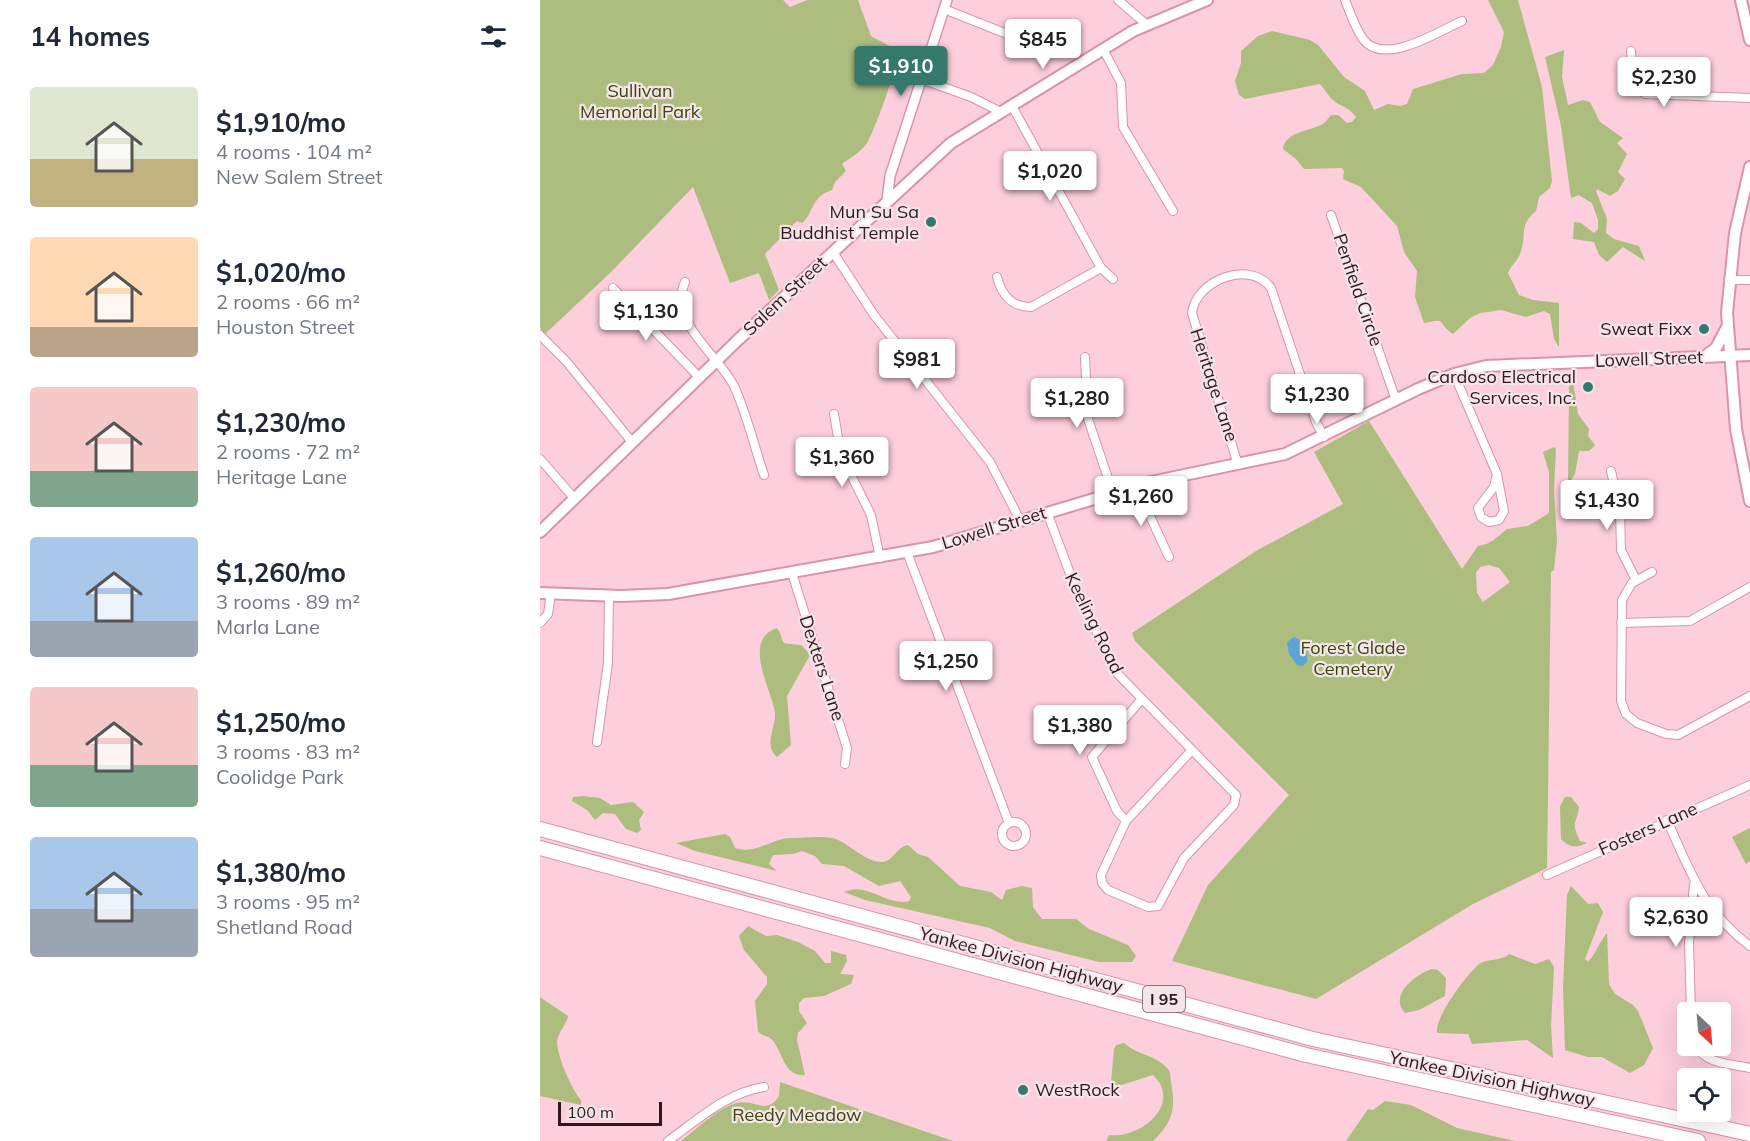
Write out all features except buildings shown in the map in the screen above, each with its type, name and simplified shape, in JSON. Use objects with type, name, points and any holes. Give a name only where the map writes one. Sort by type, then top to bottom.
[{"type":"highway","name":"Yankee Division Highway","points":[[540,829],[1313,1039],[1750,1134]]},
{"type":"highway","name":"Yankee Division Highway","points":[[540,848],[1295,1052],[1698,1141]]},
{"type":"main road","name":"Salem Street","points":[[540,532],[887,200],[955,140],[1146,24],[1207,0]]},
{"type":"main road","points":[[1741,0],[1750,40]]},
{"type":"main road","points":[[1750,167],[1729,280],[1727,327],[1737,442],[1750,501]]},
{"type":"main road","points":[[1703,357],[1716,348],[1727,327]]},
{"type":"main road","name":"Lowell Street","points":[[545,593],[609,596],[680,593],[880,558],[949,543],[1136,486],[1285,454],[1454,374],[1510,363],[1750,355]]},
{"type":"street","points":[[1345,0],[1362,38],[1380,51],[1399,49],[1462,21]]},
{"type":"street","points":[[1124,1],[1146,24]]},
{"type":"street","points":[[887,200],[889,181],[945,5],[1022,40]]},
{"type":"street","points":[[1102,49],[1120,81],[1124,129],[1173,211]]},
{"type":"street","points":[[1631,51],[1633,80],[1637,88],[1645,93],[1750,98]]},
{"type":"street","points":[[921,79],[971,97],[1002,112]]},
{"type":"street","points":[[1012,106],[1101,268],[1113,279]]},
{"type":"street","points":[[889,181],[900,184],[907,182]]},
{"type":"street","name":"Penfield Circle","points":[[1331,215],[1396,400]]},
{"type":"street","points":[[833,252],[874,315],[990,462],[1020,520]]},
{"type":"street","points":[[997,277],[1002,292],[1009,301],[1019,306],[1031,307],[1101,268]]},
{"type":"street","name":"Heritage Lane","points":[[1238,465],[1192,314],[1195,301],[1202,293],[1234,274],[1255,275],[1271,288],[1316,422],[1324,437]]},
{"type":"street","points":[[1729,280],[1750,280]]},
{"type":"street","points":[[685,282],[680,298],[692,331],[734,386],[764,475]]},
{"type":"street","points":[[613,288],[699,378]]},
{"type":"street","points":[[540,335],[566,361],[632,442]]},
{"type":"street","points":[[1085,357],[1087,415],[1113,493]]},
{"type":"street","points":[[1454,374],[1497,474],[1504,511],[1499,520],[1489,522],[1481,517],[1478,508],[1494,487],[1497,474]]},
{"type":"street","points":[[834,414],[843,463],[871,515],[880,558]]},
{"type":"street","points":[[540,459],[574,498]]},
{"type":"street","points":[[1611,471],[1620,510],[1621,550],[1636,580]]},
{"type":"street","points":[[1136,486],[1169,557]]},
{"type":"street","name":"Keeling Road","points":[[1047,512],[1072,579],[1114,670],[1233,791],[1236,798],[1234,805],[1184,858],[1162,902],[1156,907],[1147,907],[1108,890],[1102,883],[1102,873],[1126,821]]},
{"type":"street","points":[[907,552],[1009,823]]},
{"type":"street","points":[[1652,572],[1636,580],[1626,590],[1622,600],[1620,697],[1624,711],[1637,723],[1666,734],[1682,734],[1750,696]]},
{"type":"street","name":"Dexters Lane","points":[[792,573],[847,748],[844,764]]},
{"type":"street","points":[[1621,623],[1690,621],[1750,587]]},
{"type":"street","points":[[540,623],[548,614],[545,593]]},
{"type":"street","points":[[597,742],[608,663],[609,596]]},
{"type":"street","points":[[1141,700],[1092,757],[1117,811],[1126,821],[1192,750]]},
{"type":"street","name":"Fosters Lane","points":[[1547,875],[1750,785]]},
{"type":"street","points":[[1667,820],[1694,883],[1712,911],[1750,946]]},
{"type":"street","points":[[1691,1002],[1689,944],[1694,883]]},
{"type":"street","points":[[1704,1056],[1750,1068]]},
{"type":"street","points":[[668,1141],[730,1097],[744,1091],[764,1088]]},
{"type":"green space","name":"Sullivan Memorial Park","points":[[540,0],[783,0],[790,7],[807,0],[858,0],[871,36],[897,50],[891,81],[867,143],[842,164],[846,171],[835,182],[832,190],[816,201],[806,219],[802,223],[797,221],[765,254],[779,290],[769,300],[759,273],[730,283],[693,187],[611,272],[545,334],[540,328]]},
{"type":"green space","points":[[1488,0],[1518,0],[1542,87],[1552,181],[1550,188],[1539,197],[1536,211],[1527,221],[1520,254],[1508,273],[1519,295],[1533,300],[1559,303],[1559,347],[1554,339],[1550,314],[1544,311],[1526,317],[1501,310],[1480,313],[1470,318],[1453,334],[1439,321],[1424,323],[1415,297],[1417,271],[1404,252],[1397,226],[1361,187],[1343,179],[1342,168],[1304,169],[1283,149],[1288,139],[1323,124],[1331,115],[1338,115],[1347,123],[1352,122],[1356,117],[1353,113],[1333,100],[1320,84],[1245,99],[1239,95],[1235,81],[1241,63],[1241,51],[1258,36],[1272,31],[1310,40],[1318,45],[1344,77],[1365,91],[1374,110],[1388,104],[1400,106],[1407,104],[1413,89],[1462,74],[1484,73],[1493,65],[1501,47],[1504,32]]},
{"type":"green space","points":[[1564,50],[1562,77],[1568,105],[1583,100],[1590,102],[1600,122],[1623,138],[1617,143],[1627,154],[1618,172],[1625,179],[1618,191],[1610,196],[1597,189],[1596,191],[1607,219],[1606,233],[1614,239],[1639,246],[1645,261],[1623,247],[1607,262],[1599,255],[1594,242],[1573,239],[1574,222],[1581,223],[1594,233],[1598,229],[1598,220],[1592,203],[1579,195],[1571,198],[1561,126],[1545,57]]},
{"type":"green space","points":[[1573,380],[1578,414],[1589,429],[1588,436],[1595,445],[1589,451],[1579,451],[1575,474],[1568,485],[1569,387]]},
{"type":"green space","name":"Forest Glade Cemetery","points":[[1369,421],[1462,569],[1478,546],[1491,542],[1507,529],[1528,526],[1549,513],[1549,472],[1543,452],[1554,447],[1556,449],[1554,490],[1557,541],[1554,570],[1551,572],[1547,868],[1473,904],[1316,999],[1172,961],[1208,885],[1289,795],[1135,641],[1132,633],[1256,551],[1343,504],[1314,452]],"holes":[[[1489,565],[1499,568],[1510,582],[1483,602],[1477,593],[1476,573],[1480,567]]]},
{"type":"green space","points":[[777,628],[784,643],[801,645],[809,653],[809,657],[787,696],[791,745],[777,757],[770,742],[775,713],[761,666],[760,654],[761,643],[766,634]]},
{"type":"green space","points":[[573,797],[600,798],[611,805],[633,802],[644,812],[639,820],[641,830],[637,833],[626,829],[615,814],[603,813],[595,820],[587,810],[572,801]]},
{"type":"green space","points":[[1565,797],[1571,797],[1579,807],[1575,825],[1580,841],[1587,843],[1583,845],[1570,846],[1561,839],[1560,806]]},
{"type":"green space","points":[[1750,828],[1750,861],[1746,864],[1732,837]]},
{"type":"green space","points":[[725,834],[730,837],[735,848],[743,850],[790,838],[831,838],[870,859],[882,862],[908,845],[918,854],[928,857],[960,886],[991,892],[1002,900],[1006,890],[1022,886],[1032,888],[1033,907],[1042,919],[1076,919],[1089,929],[1128,945],[1136,956],[1132,962],[1099,962],[1015,941],[990,928],[865,900],[844,892],[852,889],[860,890],[901,902],[909,901],[911,897],[900,881],[879,886],[844,866],[822,864],[815,856],[802,851],[773,855],[769,864],[777,871],[695,851],[676,843]]},
{"type":"green space","points":[[1571,886],[1588,904],[1598,903],[1603,912],[1585,959],[1588,962],[1591,959],[1607,933],[1609,984],[1615,994],[1633,1005],[1638,1011],[1653,1048],[1644,1065],[1630,1073],[1602,1057],[1588,1057],[1565,1050],[1563,988],[1567,895]]},
{"type":"green space","points":[[748,926],[766,936],[777,935],[798,942],[815,951],[825,963],[831,963],[831,951],[846,955],[847,961],[840,974],[854,975],[851,984],[824,996],[804,998],[799,1003],[799,1011],[807,1023],[798,1033],[797,1040],[805,1075],[797,1074],[787,1067],[770,1038],[758,1031],[755,1001],[767,984],[767,977],[744,950],[739,936]]},
{"type":"green space","points":[[1509,954],[1535,964],[1549,959],[1554,967],[1551,1026],[1553,1058],[1527,1040],[1472,1044],[1468,1034],[1437,1033],[1437,1026],[1446,1007],[1474,969],[1483,962]]},
{"type":"green space","points":[[1432,969],[1438,970],[1446,978],[1445,996],[1419,1010],[1405,1013],[1400,999],[1402,992],[1412,980]]},
{"type":"green space","points":[[540,997],[568,1016],[557,1042],[559,1056],[573,1089],[581,1100],[581,1105],[540,1096]]},
{"type":"green space","points":[[1124,1043],[1163,1064],[1170,1072],[1173,1108],[1165,1128],[1153,1141],[1106,1141],[1109,1135],[1122,1135],[1145,1125],[1155,1117],[1161,1107],[1163,1097],[1161,1086],[1153,1075],[1115,1087],[1111,1083],[1114,1049],[1116,1045]]},
{"type":"green space","name":"Reedy Meadow","points":[[780,1082],[953,1141],[681,1141],[715,1114],[737,1103],[769,1105],[779,1096]]},
{"type":"green space","points":[[1385,1101],[1411,1105],[1457,1128],[1515,1141],[1346,1141],[1368,1109],[1373,1110]]},
{"type":"water","points":[[1294,637],[1303,644],[1306,650],[1307,662],[1303,666],[1297,665],[1289,654],[1287,642]]},
{"type":"place","name":"Mun Su Sa Buddhist Temple","points":[[931,222]]},
{"type":"place","name":"Sweat Fixx","points":[[1704,329]]},
{"type":"place","name":"Cardoso Electrical Services, Inc.","points":[[1588,387]]},
{"type":"place","name":"WestRock","points":[[1023,1090]]}]
